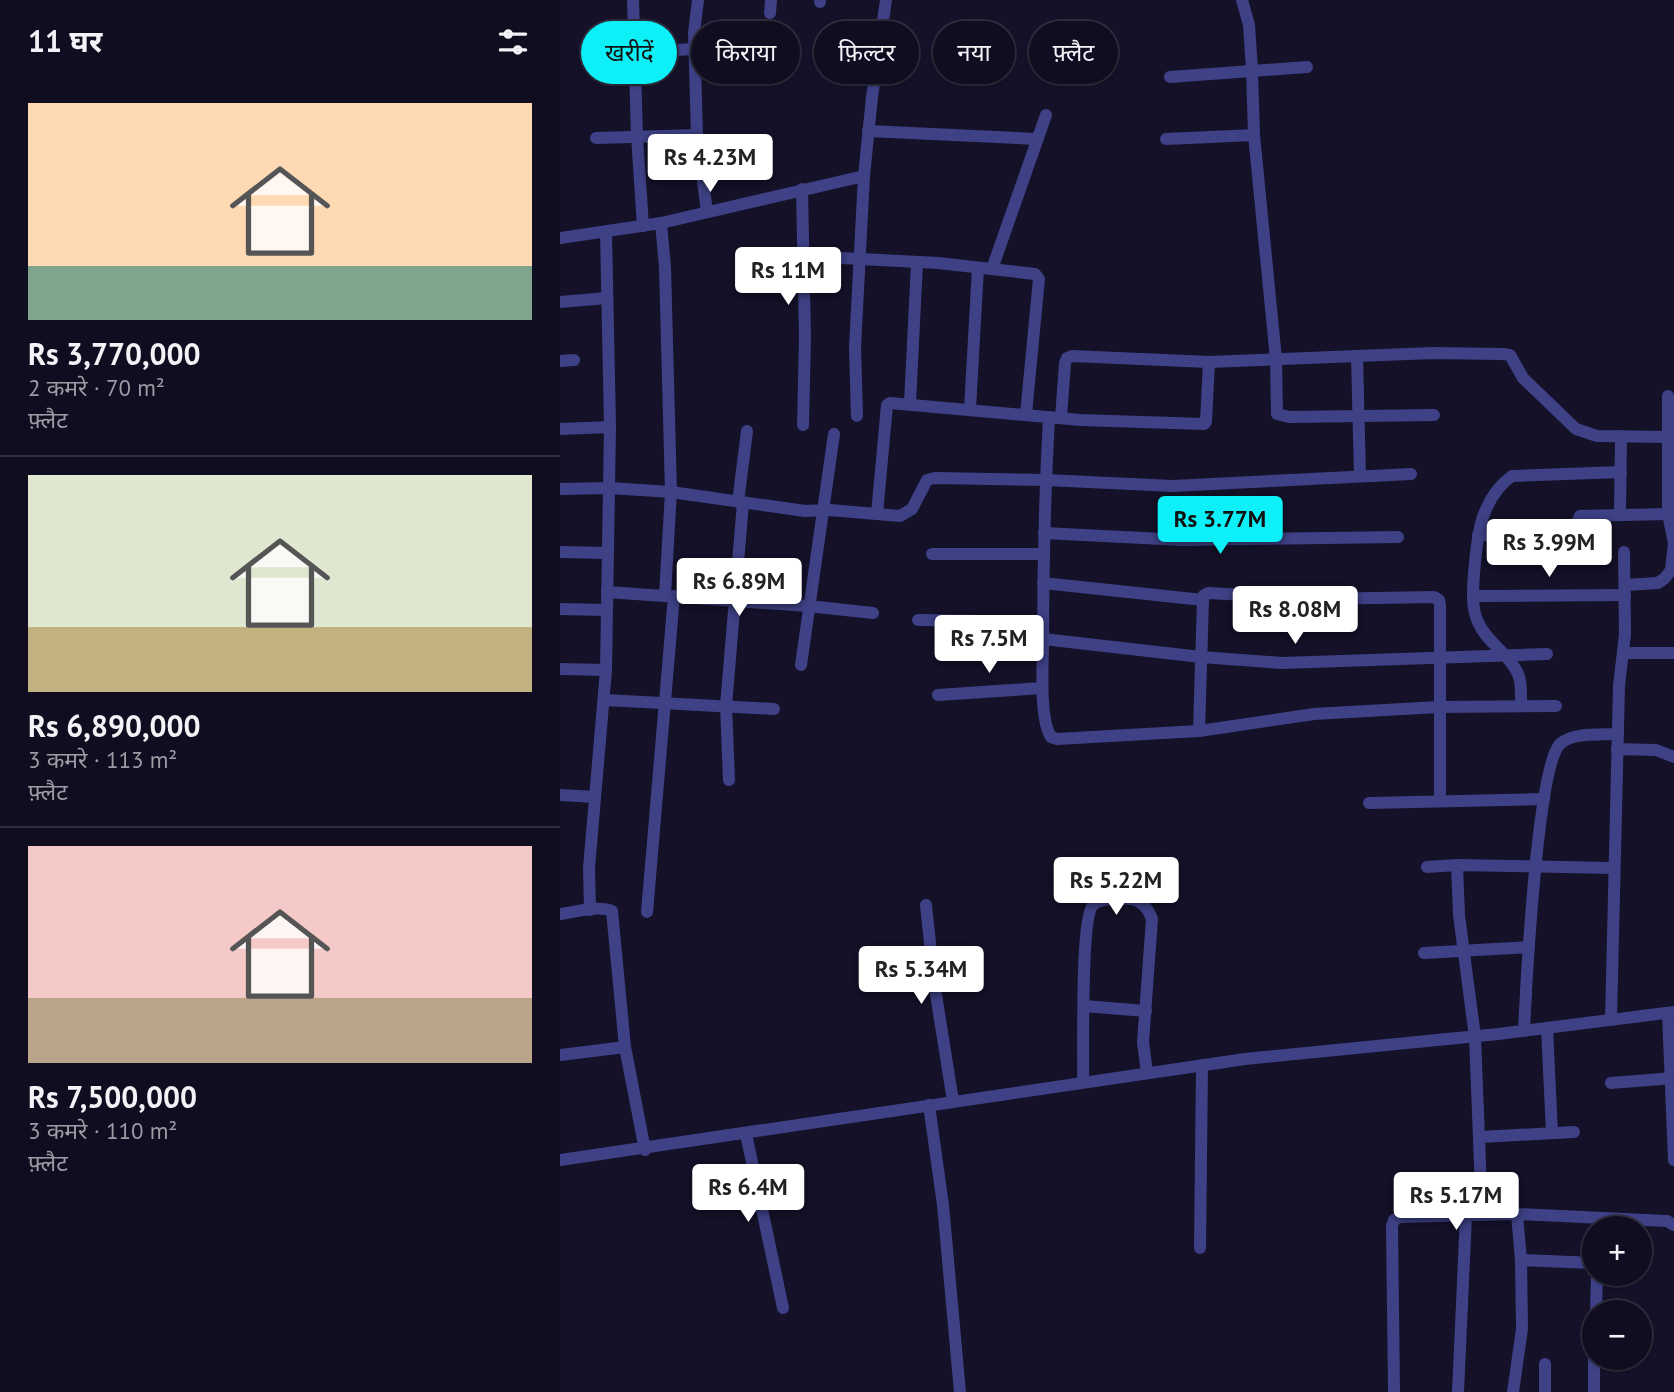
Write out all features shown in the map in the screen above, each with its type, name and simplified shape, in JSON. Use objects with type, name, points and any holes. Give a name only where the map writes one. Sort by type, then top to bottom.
[{"type":"street","points":[[633,0],[633,21]]},
{"type":"street","points":[[697,21],[698,0]]},
{"type":"street","points":[[857,416],[855,347],[864,176],[887,0]]},
{"type":"street","points":[[1242,0],[1248,25],[1254,135],[1276,359],[1276,414],[1289,417],[1434,415]]},
{"type":"street","points":[[1170,77],[1307,67]]},
{"type":"street","points":[[635,84],[643,226]]},
{"type":"street","points":[[696,84],[697,135],[707,212]]},
{"type":"street","points":[[992,269],[1046,115]]},
{"type":"street","points":[[868,131],[1037,139]]},
{"type":"street","points":[[596,138],[697,135]]},
{"type":"street","points":[[1166,139],[1254,135]]},
{"type":"street","points":[[560,237],[662,223],[864,176]]},
{"type":"street","points":[[802,189],[803,425]]},
{"type":"street","points":[[647,912],[670,596],[671,492],[662,223]]},
{"type":"street","points":[[590,910],[589,868],[606,670],[610,427],[606,232]]},
{"type":"street","points":[[803,256],[1035,274],[1039,279],[1026,414]]},
{"type":"street","points":[[910,403],[917,263]]},
{"type":"street","points":[[970,409],[978,268]]},
{"type":"street","points":[[560,302],[607,298]]},
{"type":"street","points":[[1556,706],[1439,707],[1314,714],[1199,731],[1057,739],[1051,737],[1046,724],[1042,688],[1046,480],[1067,358],[1072,356],[1209,362],[1433,353],[1510,355],[1523,378],[1576,429],[1597,436],[1668,438]]},
{"type":"street","points":[[1357,356],[1360,476]]},
{"type":"street","points":[[560,361],[574,360]]},
{"type":"street","points":[[877,514],[887,405],[890,403],[1055,418],[1204,424],[1209,362]]},
{"type":"street","points":[[1473,596],[1625,590],[1658,583],[1665,578],[1671,570],[1674,543],[1668,514],[1668,396]]},
{"type":"street","points":[[560,429],[610,427]]},
{"type":"street","points":[[729,780],[726,706],[747,431]]},
{"type":"street","points":[[801,665],[834,434]]},
{"type":"street","points":[[1620,514],[1621,436]]},
{"type":"street","points":[[1521,706],[1519,676],[1484,634],[1477,621],[1473,596],[1478,535],[1486,506],[1501,484],[1512,476],[1621,472]]},
{"type":"street","points":[[560,489],[610,488],[671,492],[805,511],[900,516],[912,509],[923,484],[935,478],[1173,486],[1411,474]]},
{"type":"street","points":[[1478,535],[1565,537],[1571,535],[1580,516],[1668,514]]},
{"type":"street","points":[[1044,533],[1182,540],[1398,537]]},
{"type":"street","points":[[560,552],[607,553]]},
{"type":"street","points":[[1611,1020],[1613,868],[1623,653],[1624,552]]},
{"type":"street","points":[[932,554],[1043,554]]},
{"type":"street","points":[[1043,583],[1203,600]]},
{"type":"street","points":[[607,592],[873,613]]},
{"type":"street","points":[[1199,731],[1204,595],[1214,592],[1315,599],[1434,597],[1439,600],[1440,605],[1440,802]]},
{"type":"street","points":[[560,609],[607,610]]},
{"type":"street","points":[[918,620],[1043,622]]},
{"type":"street","points":[[1043,639],[1201,657],[1282,663],[1547,654]]},
{"type":"street","points":[[1623,653],[1674,653]]},
{"type":"street","points":[[560,669],[606,670]]},
{"type":"street","points":[[938,695],[1042,688]]},
{"type":"street","points":[[605,700],[774,709]]},
{"type":"street","points":[[1524,1031],[1536,866],[1548,773],[1560,745],[1579,737],[1618,734]]},
{"type":"street","points":[[1617,749],[1657,750],[1674,757]]},
{"type":"street","points":[[560,795],[595,797]]},
{"type":"street","points":[[1369,803],[1544,799]]},
{"type":"street","points":[[1427,867],[1457,865],[1613,868]]},
{"type":"street","points":[[1457,865],[1475,1037],[1482,1215]]},
{"type":"street","points":[[1083,1082],[1085,945],[1089,913],[1093,905],[1101,901],[1129,899],[1140,902],[1149,909],[1152,919],[1143,1042],[1147,1073]]},
{"type":"street","points":[[926,905],[934,982],[953,1101]]},
{"type":"street","points":[[560,914],[590,910],[612,911],[625,1047],[645,1150]]},
{"type":"street","points":[[1424,953],[1529,947]]},
{"type":"street","points":[[1084,1006],[1146,1010]]},
{"type":"street","points":[[560,1160],[645,1150],[1202,1065],[1475,1037],[1671,1013],[1674,1160]]},
{"type":"street","points":[[1547,1028],[1552,1133]]},
{"type":"street","points":[[560,1055],[625,1047]]},
{"type":"street","points":[[1200,1248],[1202,1065]]},
{"type":"street","points":[[1611,1083],[1672,1078]]},
{"type":"street","points":[[929,1105],[943,1205],[960,1392]]},
{"type":"street","points":[[1480,1137],[1574,1132]]},
{"type":"street","points":[[746,1134],[783,1308]]},
{"type":"street","points":[[1513,1392],[1522,1329],[1517,1214]]},
{"type":"street","points":[[1394,1392],[1394,1220],[1405,1216],[1517,1214],[1654,1220],[1667,1221],[1674,1225]]},
{"type":"street","points":[[1458,1392],[1466,1215]]},
{"type":"street","points":[[1521,1260],[1582,1263]]},
{"type":"street","points":[[1545,1364],[1545,1392]]},
{"type":"street","points":[[1594,1370],[1594,1392]]}]
